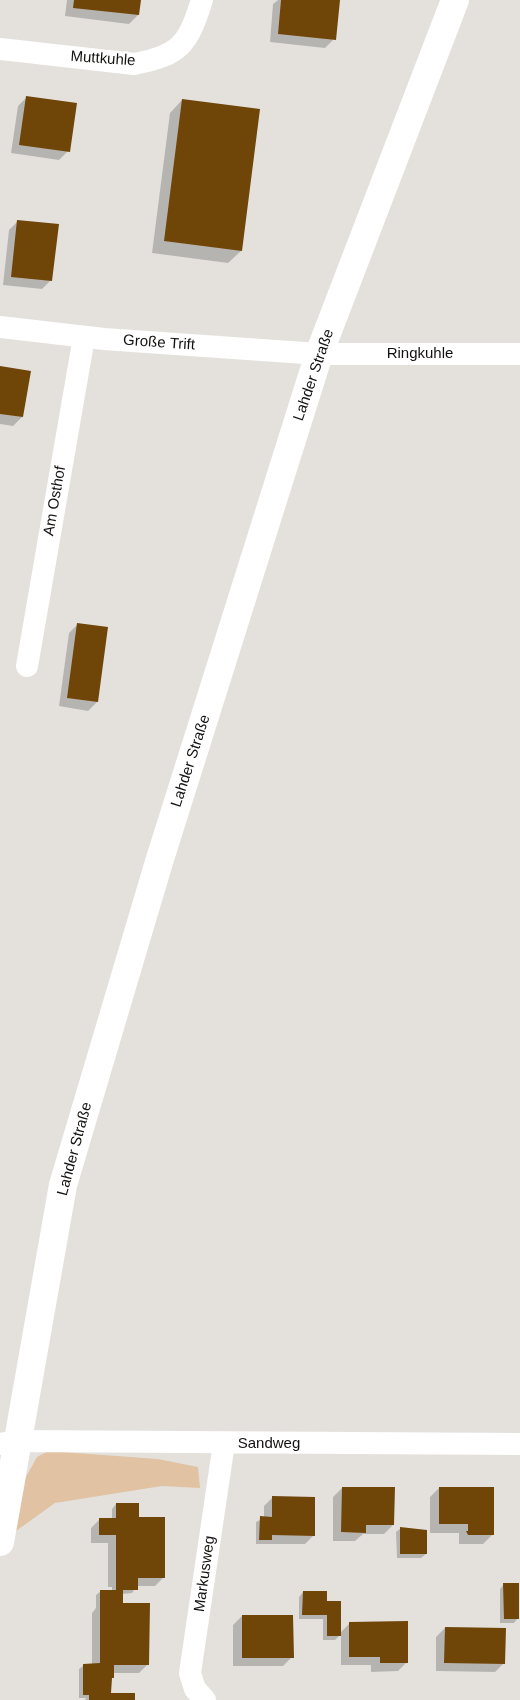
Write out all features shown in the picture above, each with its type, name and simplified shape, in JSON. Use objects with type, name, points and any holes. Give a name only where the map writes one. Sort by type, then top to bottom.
[{"type":"street","name":"Muttkuhle","points":[[0,49],[134,64],[156,60],[177,49],[192,33],[202,0]]},
{"type":"street","name":"Lahder Straße","points":[[0,1542],[9,1443],[63,1185],[159,862],[319,354],[455,0]]},
{"type":"street","name":"Große Trift","points":[[0,327],[84,337],[319,354]]},
{"type":"street","name":"Am Osthof","points":[[27,666],[84,337]]},
{"type":"street","name":"Ringkuhle","points":[[319,354],[520,354]]},
{"type":"street","name":"Sandweg","points":[[9,1443],[520,1444]]},
{"type":"street","name":"Markusweg","points":[[205,1700],[195,1689],[190,1673],[224,1444]]},
{"type":"shaded area","points":[[48,1451],[158,1459],[198,1467],[200,1488],[162,1486],[55,1503],[16,1531],[26,1477],[37,1457]]},
{"type":"building","points":[[74,0],[141,0],[139,15],[73,8]]},
{"type":"building","points":[[281,0],[340,0],[336,40],[278,34]]},
{"type":"building","points":[[26,96],[77,103],[70,152],[19,145]]},
{"type":"building","points":[[182,99],[260,109],[242,251],[164,241]]},
{"type":"building","points":[[17,220],[59,224],[52,281],[11,277]]},
{"type":"building","points":[[0,366],[31,371],[23,417],[0,414]]},
{"type":"building","points":[[77,623],[108,627],[98,702],[67,698]]},
{"type":"building","points":[[342,1487],[395,1487],[394,1525],[366,1525],[366,1533],[341,1532]]},
{"type":"building","points":[[439,1487],[494,1487],[494,1535],[468,1535],[466,1531],[468,1531],[468,1524],[439,1524]]},
{"type":"building","points":[[272,1496],[315,1497],[315,1536],[272,1535],[272,1540],[259,1540],[260,1516],[272,1517]]},
{"type":"building","points":[[116,1503],[139,1503],[139,1517],[165,1517],[165,1578],[138,1578],[138,1590],[123,1590],[123,1603],[150,1603],[149,1665],[114,1665],[111,1693],[135,1693],[135,1700],[89,1700],[89,1695],[83,1695],[83,1664],[100,1663],[100,1590],[116,1590],[116,1535],[99,1535],[99,1518],[116,1518]]},
{"type":"building","points":[[400,1527],[427,1530],[427,1554],[400,1554]]},
{"type":"building","points":[[503,1583],[519,1583],[519,1619],[504,1619]]},
{"type":"building","points":[[303,1591],[327,1591],[327,1601],[341,1601],[341,1636],[327,1636],[327,1615],[302,1615]]},
{"type":"building","points":[[242,1615],[293,1615],[294,1658],[242,1658]]},
{"type":"building","points":[[408,1621],[408,1663],[380,1663],[380,1657],[349,1657],[349,1622]]},
{"type":"building","points":[[445,1627],[506,1628],[505,1664],[444,1663]]}]
